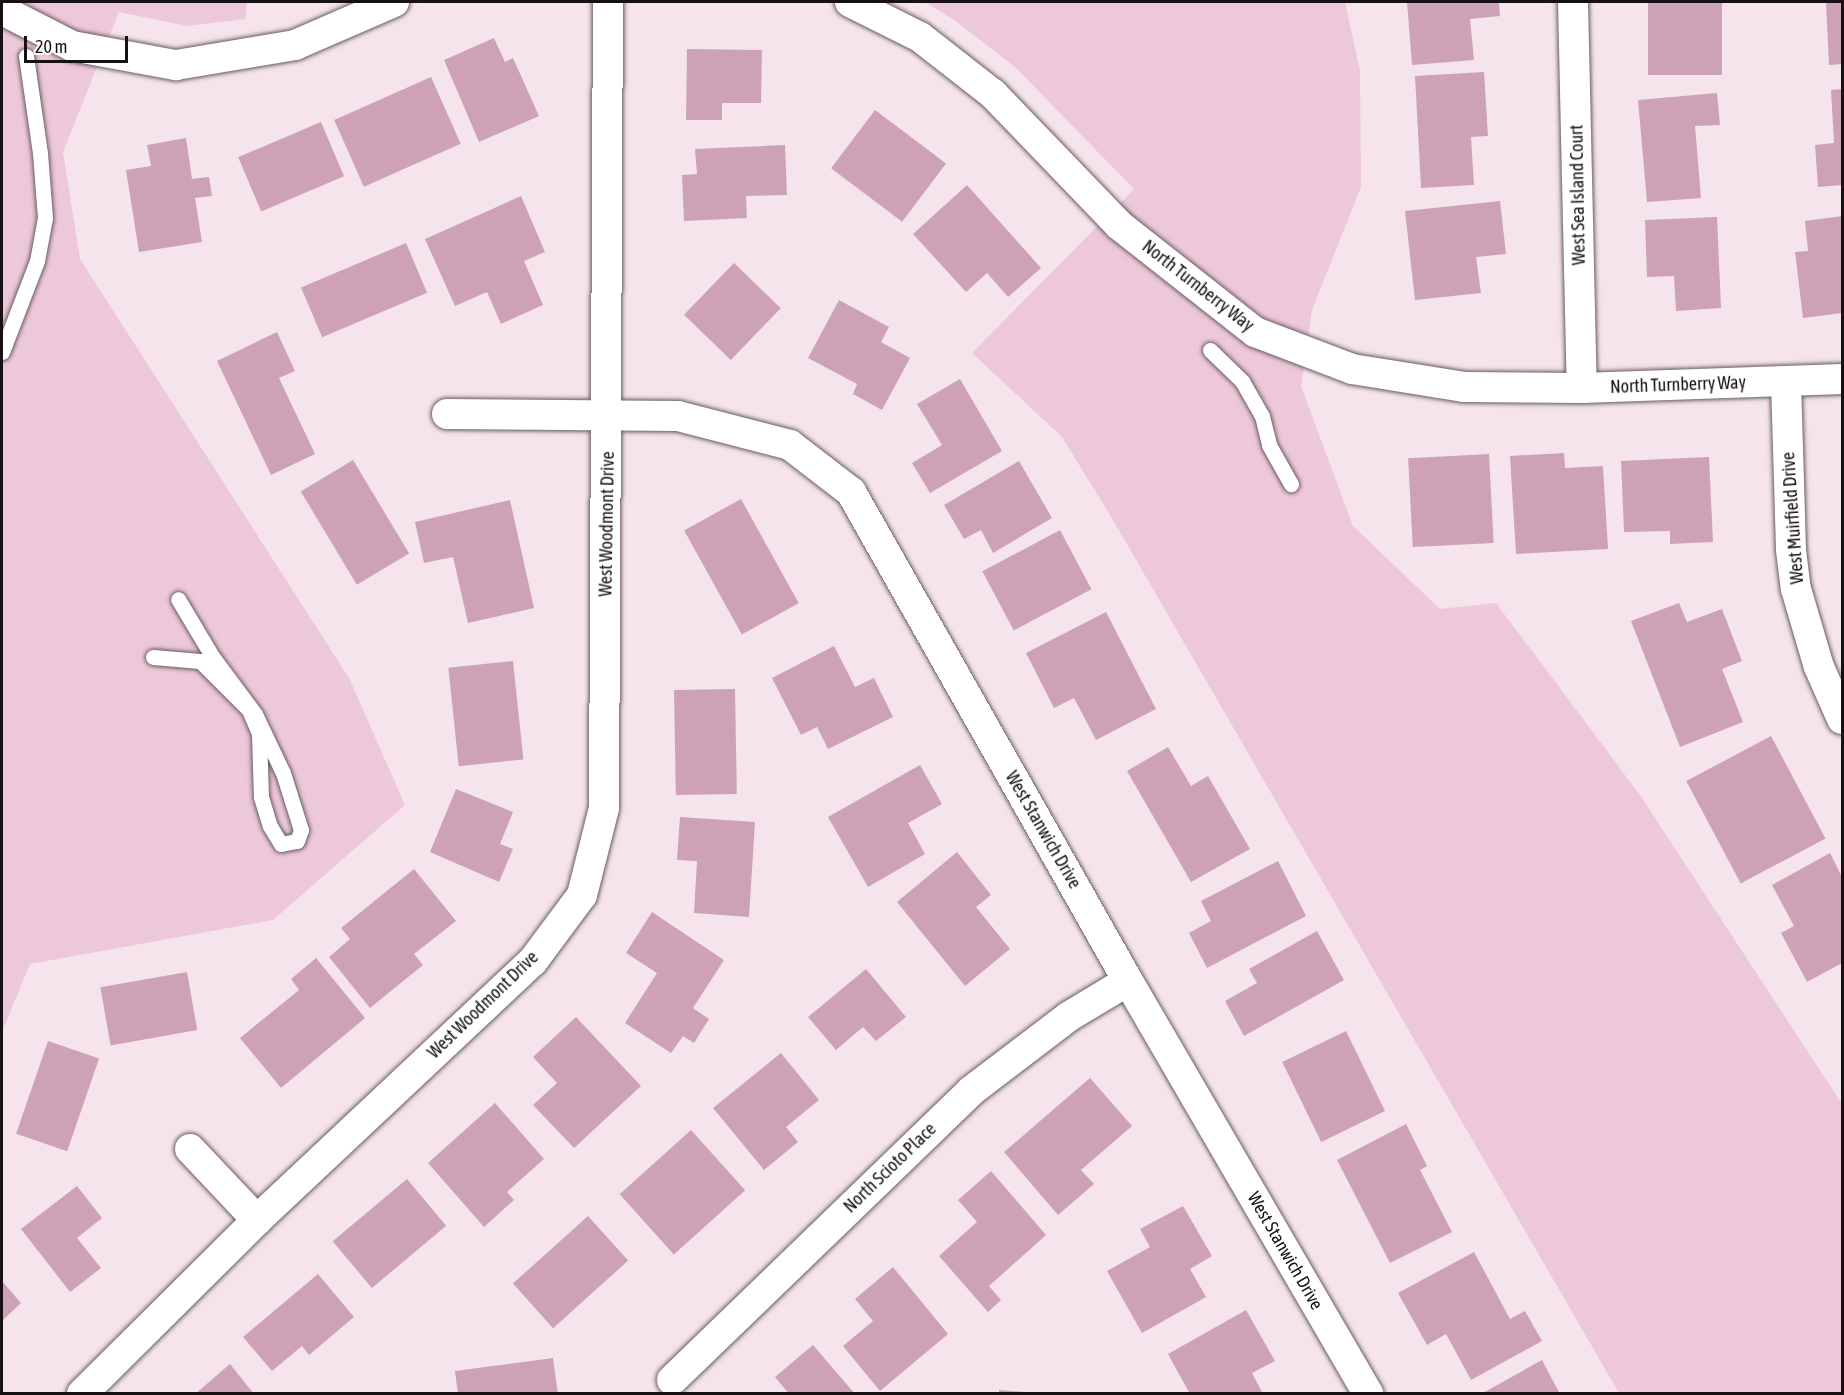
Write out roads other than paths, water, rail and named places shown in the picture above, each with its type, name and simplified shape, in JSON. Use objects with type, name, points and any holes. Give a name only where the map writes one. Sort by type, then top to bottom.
[{"type":"street","points":[[2,10],[72,46],[177,65],[295,45],[394,2]]},
{"type":"street","name":"West Woodmont Drive","points":[[82,1394],[257,1220],[533,960],[582,895],[604,808],[608,416],[608,2]]},
{"type":"street","name":"North Turnberry Way","points":[[850,2],[920,37],[993,94],[1119,225],[1255,332],[1352,369],[1464,387],[1582,388],[1842,379]]},
{"type":"street","name":"West Sea Island Court","points":[[1573,2],[1582,388]]},
{"type":"street","name":"West Muirfield Drive","points":[[1786,381],[1791,550],[1797,590],[1819,667],[1842,719]]},
{"type":"street","points":[[447,414],[608,416]]},
{"type":"street","name":"West Stanwich Drive","points":[[608,416],[678,416],[790,445],[851,492],[1128,981],[1368,1394]]},
{"type":"street","name":"North Scioto Place","points":[[672,1380],[970,1090],[1068,1017],[1128,981]]},
{"type":"street","points":[[190,1149],[257,1220]]},
{"type":"lane","points":[[2,352],[37,261],[45,218],[40,153],[26,56]]},
{"type":"lane","points":[[1210,350],[1242,381],[1262,416],[1269,445],[1291,484]]},
{"type":"lane","points":[[153,657],[200,661],[249,710],[259,734],[261,797],[270,826],[280,844],[297,841],[301,830],[283,773],[255,714],[212,656],[178,599]]}]
